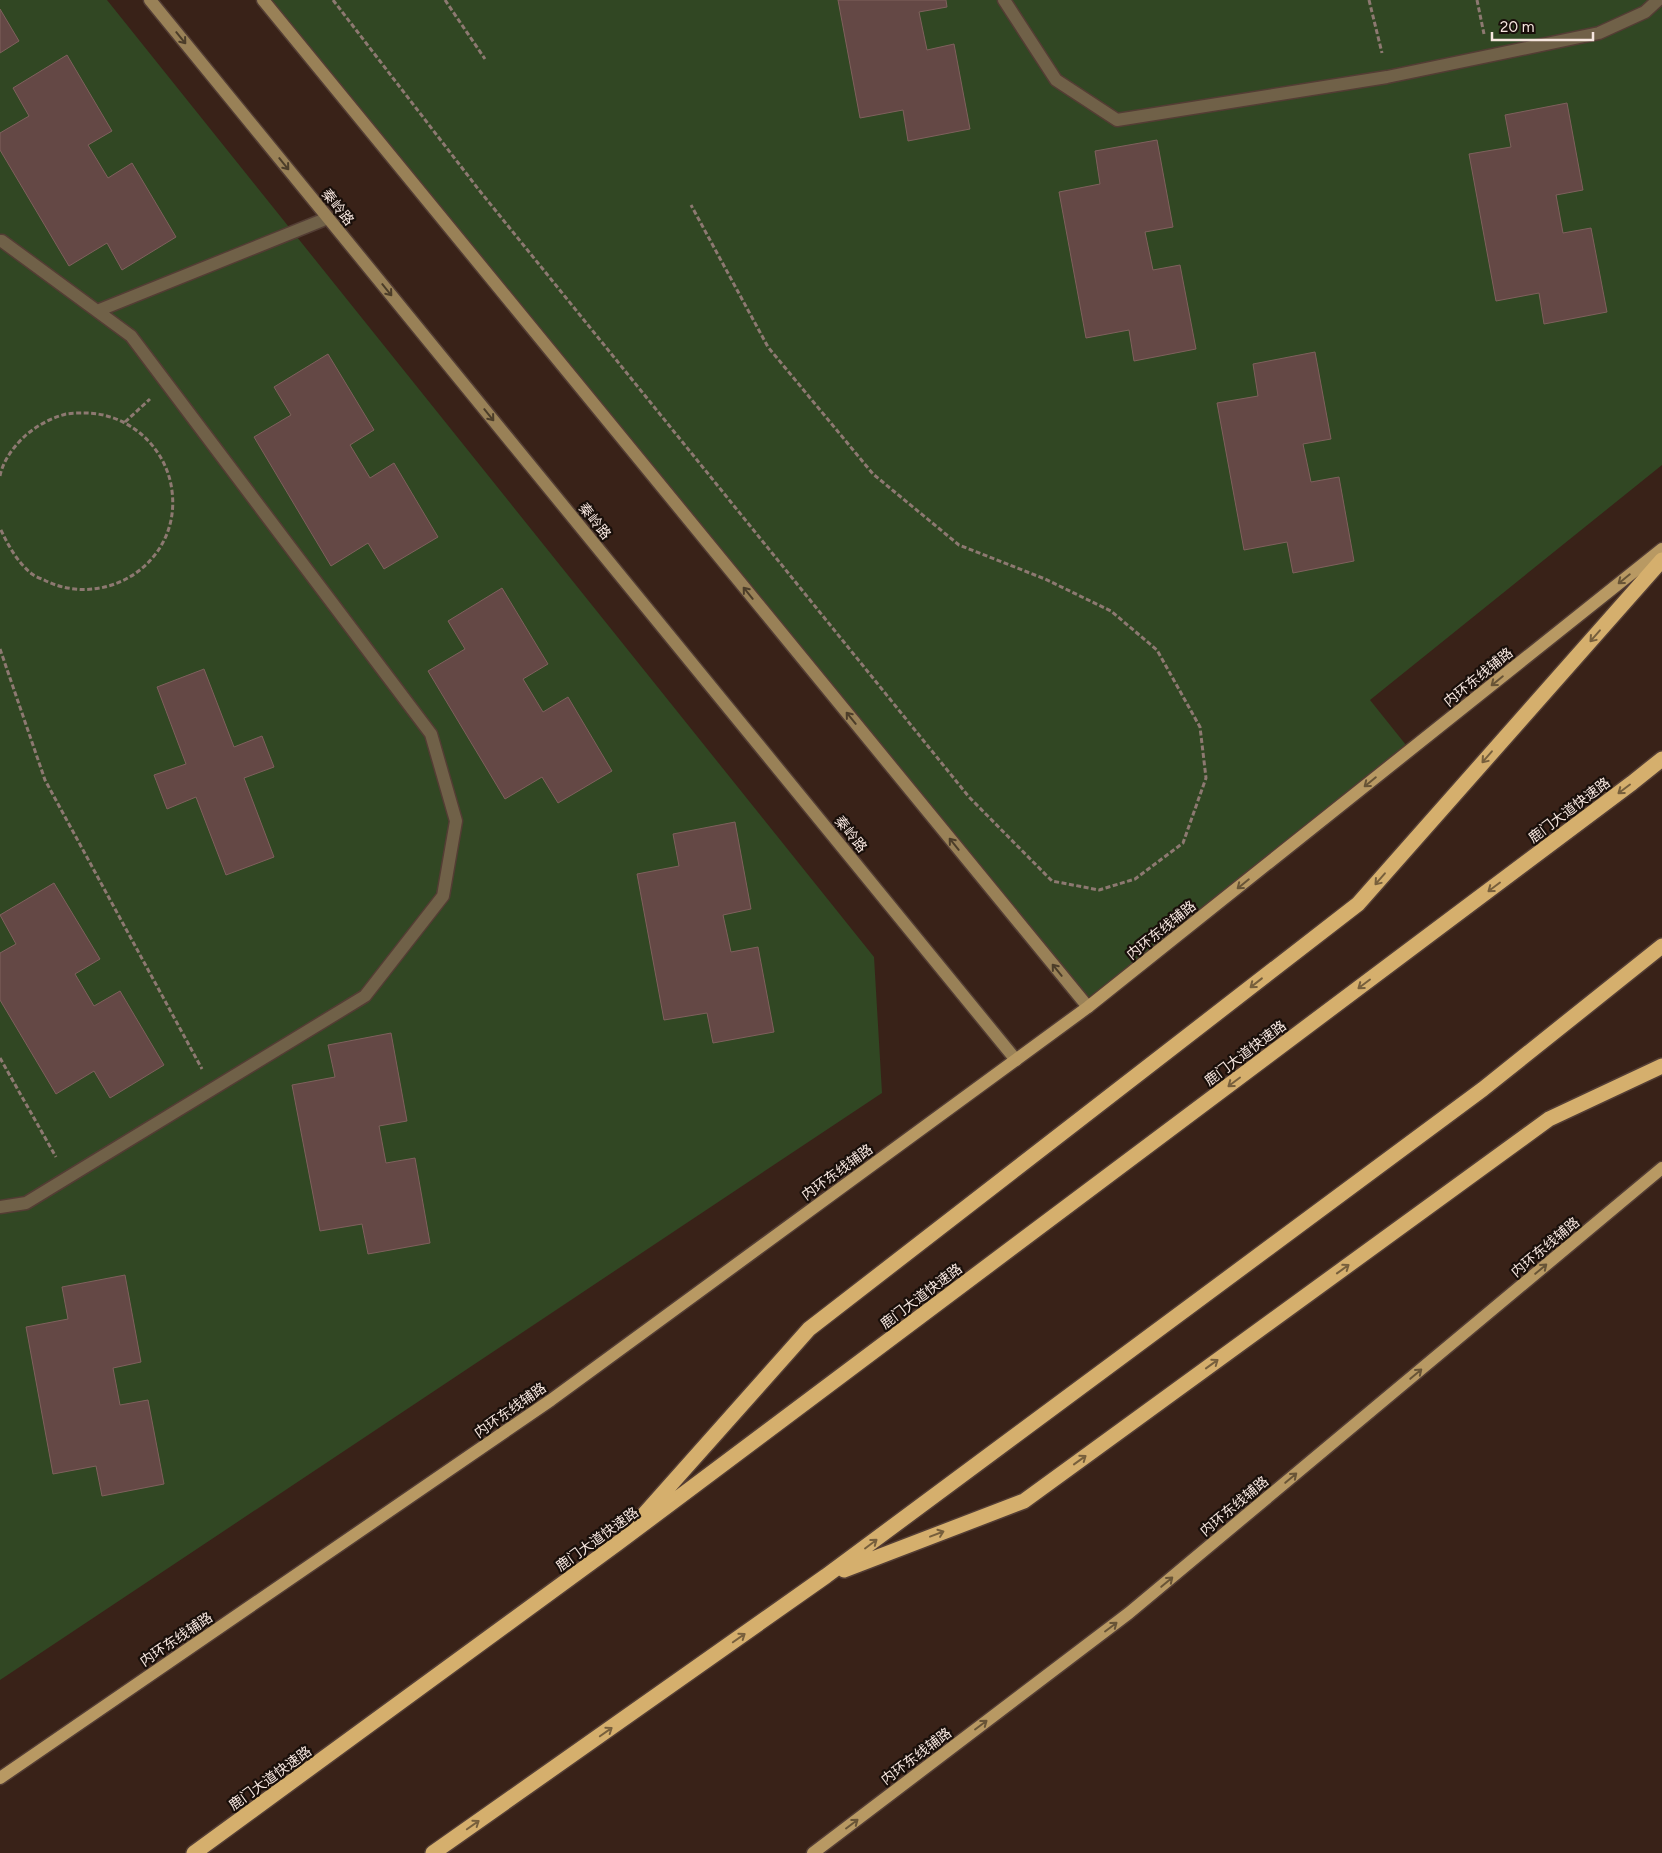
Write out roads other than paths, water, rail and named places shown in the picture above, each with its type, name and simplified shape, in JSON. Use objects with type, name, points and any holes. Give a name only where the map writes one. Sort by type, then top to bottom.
[{"type":"highway","points":[[618,1543],[809,1329],[1358,904],[1662,560]]},
{"type":"highway","name":"鹿门大道快速路","points":[[194,1853],[618,1543],[1662,759]]},
{"type":"highway","points":[[433,1853],[826,1576],[1483,1090],[1662,946]]},
{"type":"highway","points":[[826,1576],[1024,1501],[1549,1119],[1662,1066]]},
{"type":"main road","name":"内环东线辅路","points":[[0,1778],[551,1400],[1088,1008],[1662,549]]},
{"type":"main road","name":"内环东线辅路","points":[[813,1853],[1129,1613],[1662,1168]]},
{"type":"street","name":"秦岭路","points":[[150,0],[1016,1060]]},
{"type":"street","points":[[262,0],[1088,1008]]},
{"type":"lane","points":[[1004,0],[1056,80],[1117,120],[1387,76],[1599,33],[1645,12],[1658,0]]},
{"type":"lane","points":[[97,311],[328,218]]},
{"type":"lane","points":[[0,241],[131,336],[431,734],[456,820],[443,896],[365,996],[26,1203],[0,1207]]}]
